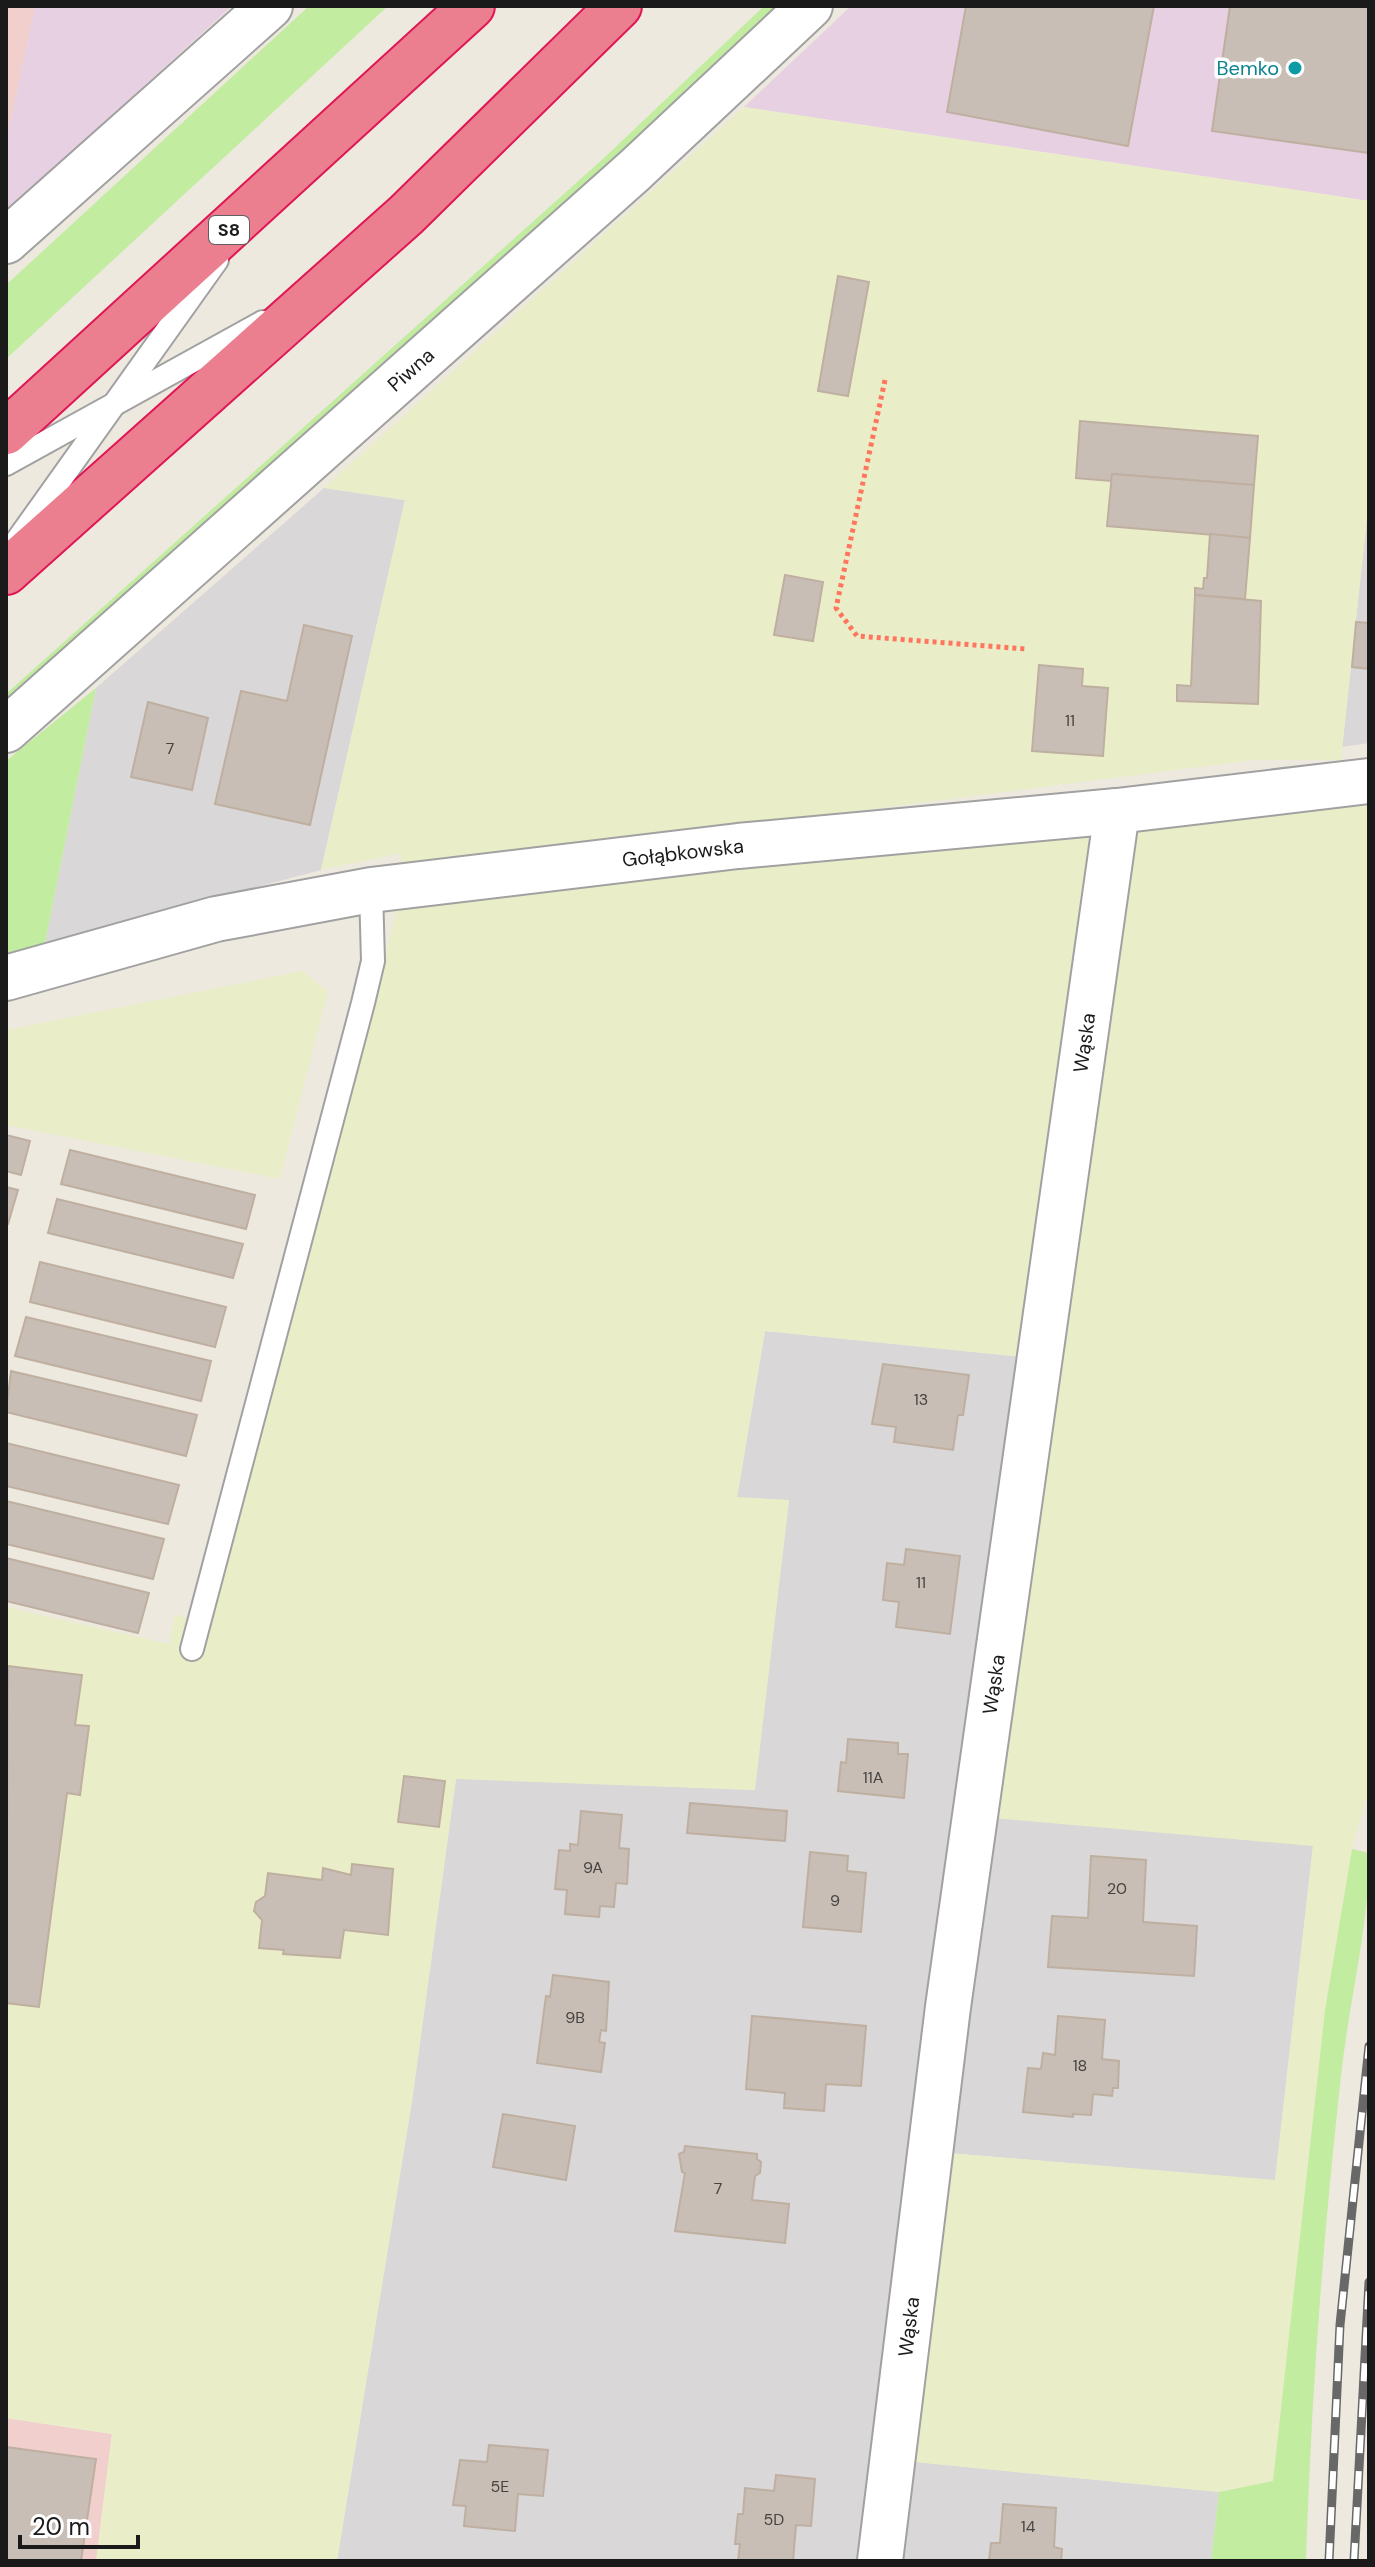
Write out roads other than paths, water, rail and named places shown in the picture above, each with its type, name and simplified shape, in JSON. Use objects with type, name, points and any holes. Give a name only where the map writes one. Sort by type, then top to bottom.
[{"type":"highway","name":"S8","points":[[6,432],[472,6]]},
{"type":"highway","points":[[6,572],[406,215],[619,6]]},
{"type":"street","points":[[6,241],[270,6]]},
{"type":"street","name":"Piwna","points":[[6,730],[634,171],[810,6]]},
{"type":"street","name":"Gołąbkowska","points":[[6,978],[216,919],[371,890],[738,846],[1117,811],[1369,781]]},
{"type":"street","name":"Wąska","points":[[880,2561],[948,2007],[1117,811]]},
{"type":"lane","points":[[6,556],[256,205]]},
{"type":"lane","points":[[6,464],[323,289]]},
{"type":"lane","points":[[192,1649],[366,989],[374,930],[371,890]]},
{"type":"railway","points":[[1329,2561],[1340,2325],[1369,2046]]},
{"type":"railway","points":[[1354,2561],[1369,2282]]},
{"type":"place","name":"Bemko","points":[[1295,68]]}]
